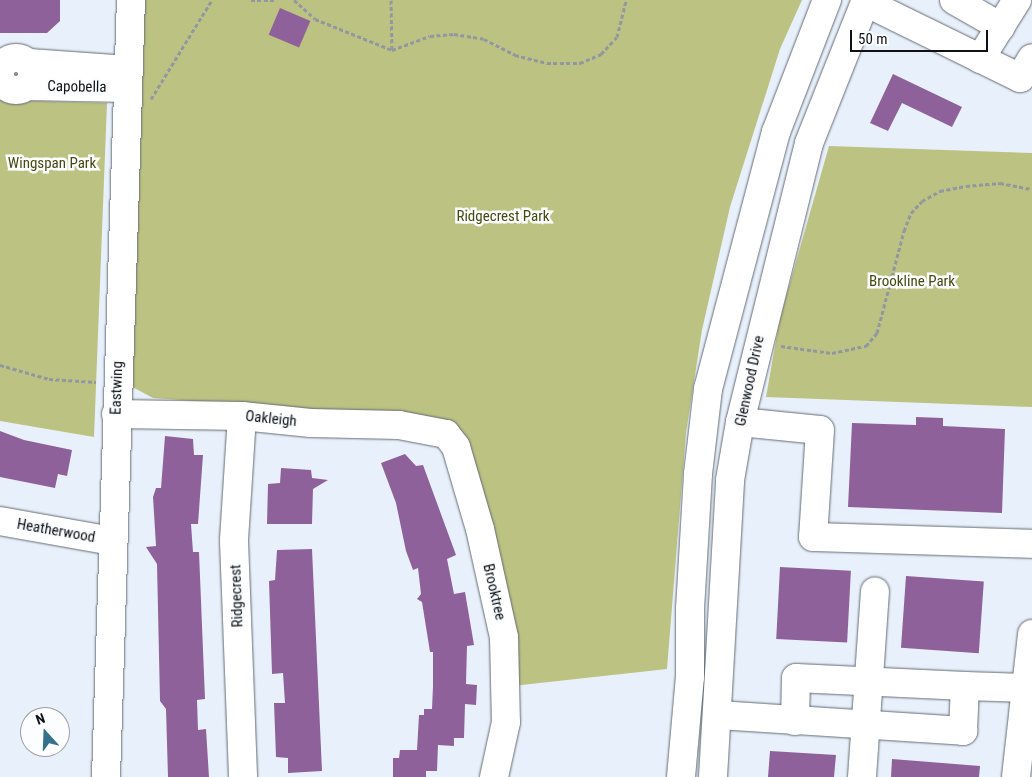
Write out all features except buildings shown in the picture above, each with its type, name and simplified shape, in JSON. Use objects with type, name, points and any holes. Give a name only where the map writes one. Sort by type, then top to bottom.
[{"type":"street","name":"Eastwing","points":[[106,777],[117,383],[135,87],[131,0]]},
{"type":"street","points":[[681,777],[690,677],[690,609],[698,474],[708,389],[776,132],[827,0]]},
{"type":"street","points":[[954,0],[1000,27]]},
{"type":"street","points":[[980,59],[1017,0]]},
{"type":"street","points":[[865,1],[980,59],[1028,73]]},
{"type":"street","name":"Glenwood Drive","points":[[713,777],[730,480],[740,422],[809,142],[865,1]]},
{"type":"street","name":"Capobella","points":[[11,73],[135,87]]},
{"type":"street","name":"Oakleigh","points":[[116,414],[242,416],[426,429]]},
{"type":"street","name":"Ridgecrest","points":[[242,416],[234,541],[243,777]]},
{"type":"street","points":[[740,422],[820,430],[812,536],[1032,544]]},
{"type":"street","name":"Brooktree","points":[[426,429],[446,434],[456,447],[480,529],[504,637],[506,722],[494,777]]},
{"type":"street","name":"Heatherwood","points":[[0,521],[112,541]]},
{"type":"street","points":[[862,777],[875,591]]},
{"type":"street","points":[[1016,777],[1027,700],[1032,634]]},
{"type":"street","points":[[795,721],[796,678],[965,686],[1027,700]]},
{"type":"street","points":[[718,715],[962,731],[965,686]]},
{"type":"path","points":[[135,87],[212,0]]},
{"type":"path","points":[[251,0],[275,0]]},
{"type":"path","points":[[294,0],[315,19],[392,50],[430,36],[454,34],[484,40],[515,54],[547,63],[580,63],[601,54],[617,37],[626,0]]},
{"type":"path","points":[[391,0],[392,50]]},
{"type":"path","points":[[758,343],[832,353],[866,346],[878,333],[904,231],[911,213],[922,201],[940,191],[966,186],[1000,183],[1032,189]]},
{"type":"path","points":[[0,365],[49,379],[117,383]]},
{"type":"green space","name":"Ridgecrest Park","points":[[134,0],[802,0],[780,49],[730,207],[702,330],[686,433],[667,669],[503,687],[450,438],[247,405],[153,398],[123,382]]},
{"type":"green space","name":"Wingspan Park","points":[[0,100],[107,103],[94,437],[0,421]]},
{"type":"green space","name":"Brookline Park","points":[[829,146],[1032,153],[1032,407],[766,397],[780,318]]}]
